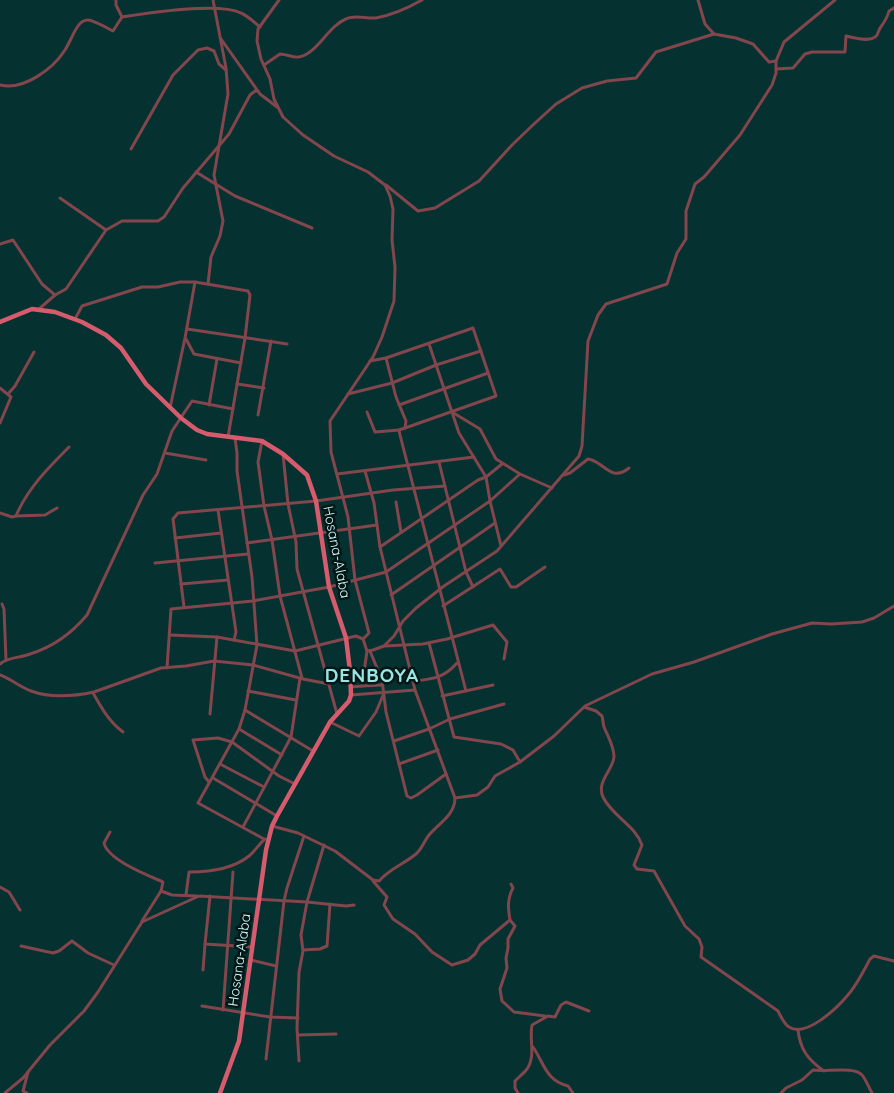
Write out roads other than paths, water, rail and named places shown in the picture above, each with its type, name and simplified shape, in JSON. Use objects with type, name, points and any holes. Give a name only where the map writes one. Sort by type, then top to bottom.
[{"type":"main road","name":"Hosana-Alaba","points":[[0,322],[25,310],[39,309],[75,319],[106,335],[122,348],[146,384],[180,418],[206,434],[262,441],[283,454],[307,475],[316,501],[330,587],[346,638],[351,695],[330,722],[266,838],[260,900],[243,1014],[236,1051],[220,1093]]},
{"type":"street","points":[[116,0],[116,5],[122,17]]},
{"type":"street","points":[[208,284],[211,257],[220,236],[223,221],[214,175],[228,94],[226,70],[213,0]]},
{"type":"street","points":[[279,0],[260,27],[257,42],[270,79],[277,107],[282,117],[334,156],[368,172],[418,210],[435,208],[479,181],[512,145],[556,104],[582,88],[607,81],[636,78],[656,52],[714,34],[736,38],[753,44],[769,62],[776,61]]},
{"type":"street","points":[[264,65],[280,54],[294,57],[306,54],[336,25],[353,16],[377,18],[408,8],[422,0]]},
{"type":"street","points":[[698,0],[705,24],[714,34]]},
{"type":"street","points":[[384,646],[394,636],[403,621],[416,608],[497,551],[579,456],[582,446],[588,341],[598,315],[606,304],[667,284],[677,253],[686,240],[686,211],[695,184],[704,177],[748,124],[772,85],[776,61],[785,40],[835,0]]},
{"type":"street","points":[[776,70],[793,68],[805,54],[812,52],[845,52],[846,36],[863,39],[877,36],[882,25],[887,20],[889,11],[894,8]]},
{"type":"street","points":[[0,85],[15,86],[26,84],[53,64],[64,52],[82,21],[88,20],[113,31],[122,17],[171,10],[215,9],[241,13],[260,27]]},
{"type":"street","points":[[221,39],[258,92],[277,107]]},
{"type":"street","points":[[131,149],[173,75],[198,50],[207,48],[214,51],[219,64],[226,70]]},
{"type":"street","points":[[39,309],[66,288],[106,230],[122,221],[158,221],[164,217],[196,172],[229,134],[250,95],[255,91],[258,92]]},
{"type":"street","points":[[196,172],[235,196],[312,228]]},
{"type":"street","points":[[363,639],[369,633],[356,580],[349,529],[331,452],[330,421],[370,362],[382,338],[394,301],[396,267],[392,240],[393,209],[385,185]]},
{"type":"street","points":[[60,198],[106,230]]},
{"type":"street","points":[[0,244],[13,240],[42,284],[55,295]]},
{"type":"street","points":[[170,408],[186,338],[195,282]]},
{"type":"street","points":[[75,319],[82,306],[129,290],[195,282],[248,291],[250,295],[245,338],[228,438]]},
{"type":"street","points":[[367,412],[375,432],[399,430],[496,396],[474,328],[370,362]]},
{"type":"street","points":[[187,329],[287,344]]},
{"type":"street","points":[[186,338],[194,354],[241,363]]},
{"type":"street","points":[[258,415],[264,388],[270,341]]},
{"type":"street","points":[[428,344],[459,433],[486,477],[501,546]]},
{"type":"street","points":[[348,395],[392,383],[436,365],[481,351]]},
{"type":"street","points":[[8,394],[15,386],[34,352]]},
{"type":"street","points":[[386,358],[392,383],[406,421],[405,428]]},
{"type":"street","points":[[209,405],[217,359]]},
{"type":"street","points":[[399,405],[488,373]]},
{"type":"street","points":[[237,384],[264,388]]},
{"type":"street","points":[[0,388],[11,397],[0,422]]},
{"type":"street","points":[[0,664],[6,660],[48,648],[75,629],[87,615],[143,495],[157,474],[172,431],[192,401],[233,409]]},
{"type":"street","points":[[452,411],[480,428],[496,460],[520,474],[552,488]]},
{"type":"street","points":[[399,430],[466,692]]},
{"type":"street","points":[[186,895],[189,872],[204,872],[229,867],[241,862],[266,838],[198,803],[239,729],[245,710],[257,645],[252,577],[241,508],[235,438]]},
{"type":"street","points":[[243,827],[291,737],[301,678],[280,596],[272,540],[264,506],[258,462],[262,441]]},
{"type":"street","points":[[16,516],[27,495],[46,470],[70,447]]},
{"type":"street","points":[[165,454],[206,460]]},
{"type":"street","points":[[283,454],[288,504],[295,537],[297,569],[337,714]]},
{"type":"street","points":[[336,474],[474,457]]},
{"type":"street","points":[[563,475],[570,473],[588,459],[594,460],[614,473],[621,473],[629,468]]},
{"type":"street","points":[[439,462],[466,572],[473,587]]},
{"type":"street","points":[[380,547],[478,480],[486,477],[502,464]]},
{"type":"street","points":[[365,471],[372,493],[380,547],[415,690],[455,798],[455,804],[451,812],[429,835],[416,854],[386,872],[379,881],[373,880]]},
{"type":"street","points":[[168,668],[171,609],[253,601],[330,587],[386,572],[490,501],[520,474]]},
{"type":"street","points":[[184,607],[172,520],[178,514],[288,504],[414,488],[445,486]]},
{"type":"street","points":[[396,502],[401,532]]},
{"type":"street","points":[[0,513],[12,517],[45,515],[57,508]]},
{"type":"street","points":[[218,510],[236,632],[234,640]]},
{"type":"street","points":[[391,595],[495,523]]},
{"type":"street","points":[[247,543],[377,525]]},
{"type":"street","points":[[175,538],[221,533]]},
{"type":"street","points":[[155,564],[248,554]]},
{"type":"street","points":[[443,606],[500,569],[511,586],[516,587],[545,567]]},
{"type":"street","points":[[181,584],[228,580]]},
{"type":"street","points":[[2,604],[4,609],[6,660]]},
{"type":"street","points":[[455,798],[478,795],[488,787],[495,776],[520,762],[554,736],[584,707],[652,674],[694,662],[772,634],[812,623],[862,622],[874,618],[894,606]]},
{"type":"street","points":[[368,651],[384,646],[429,643],[451,638],[492,624],[507,642],[504,659]]},
{"type":"street","points":[[170,635],[217,637],[295,651],[356,636],[363,639],[384,692],[386,712],[407,796],[411,798],[417,796],[446,774]]},
{"type":"street","points":[[210,714],[217,637]]},
{"type":"street","points":[[429,643],[454,737],[501,744],[513,750],[520,762]]},
{"type":"street","points":[[362,686],[368,651]]},
{"type":"street","points":[[0,675],[32,692],[65,695],[93,693],[161,668],[214,661],[253,665],[329,684]]},
{"type":"street","points":[[413,681],[448,674],[458,662]]},
{"type":"street","points":[[351,687],[382,685]]},
{"type":"street","points":[[442,696],[493,685]]},
{"type":"street","points":[[351,695],[415,690]]},
{"type":"street","points":[[248,691],[296,700]]},
{"type":"street","points":[[330,722],[359,736],[376,712],[384,692]]},
{"type":"street","points":[[93,693],[102,709],[116,727],[123,732]]},
{"type":"street","points":[[394,741],[429,729],[449,719],[504,704]]},
{"type":"street","points":[[584,707],[596,711],[602,716],[604,728],[610,736],[614,757],[602,785],[602,796],[618,816],[639,836],[642,845],[634,865],[637,869],[654,871],[685,926],[698,939],[702,947],[701,957],[778,1011],[790,1028],[798,1030],[808,1028],[828,1015],[848,996],[870,959],[874,956],[894,960]]},
{"type":"street","points":[[245,710],[313,751]]},
{"type":"street","points":[[239,729],[282,755]]},
{"type":"street","points":[[209,782],[205,777],[193,740],[218,738],[232,742],[279,776],[295,784]]},
{"type":"street","points":[[399,764],[438,750]]},
{"type":"street","points":[[220,764],[264,787]]},
{"type":"street","points":[[213,778],[277,816]]},
{"type":"street","points":[[272,826],[304,836],[341,854],[373,880],[387,897],[384,905],[393,919],[415,934],[432,952],[452,965],[468,960],[475,954],[480,945],[510,920]]},
{"type":"street","points":[[5,1093],[28,1072],[50,1045],[84,1011],[127,948],[161,891],[163,882],[126,865],[105,849],[104,843],[110,832]]},
{"type":"street","points":[[266,1059],[286,888],[304,836]]},
{"type":"street","points":[[299,1062],[299,972],[303,950],[301,935],[307,902],[324,846]]},
{"type":"street","points":[[222,1010],[234,872]]},
{"type":"street","points":[[512,884],[514,888],[508,905],[510,920],[514,926],[508,939],[507,968],[500,989],[502,1002],[514,1012],[555,1017],[561,1005],[566,1002],[589,1011]]},
{"type":"street","points":[[0,887],[9,892],[20,910]]},
{"type":"street","points":[[161,891],[172,895],[354,905]]},
{"type":"street","points":[[142,922],[199,896]]},
{"type":"street","points":[[203,970],[210,896]]},
{"type":"street","points":[[303,950],[320,949],[327,946],[330,904]]},
{"type":"street","points":[[21,946],[53,953],[59,951],[72,941],[88,953],[114,965]]},
{"type":"street","points":[[205,944],[253,947]]},
{"type":"street","points":[[251,960],[276,966]]},
{"type":"street","points":[[202,1006],[243,1014],[298,1018]]},
{"type":"street","points":[[518,1093],[515,1088],[515,1081],[527,1069],[532,1056],[530,1036],[532,1025],[548,1016]]},
{"type":"street","points":[[798,1030],[801,1045],[808,1058],[825,1071]]},
{"type":"street","points":[[298,1035],[336,1034]]},
{"type":"street","points":[[532,1047],[551,1079],[558,1084],[568,1086],[573,1093]]},
{"type":"street","points":[[781,1093],[802,1080],[812,1070],[847,1070],[860,1073],[872,1093]]},
{"type":"street","points":[[27,1093],[23,1091],[28,1072]]},
{"type":"district","name":"DENBOYA","points":[[372,675]]}]
